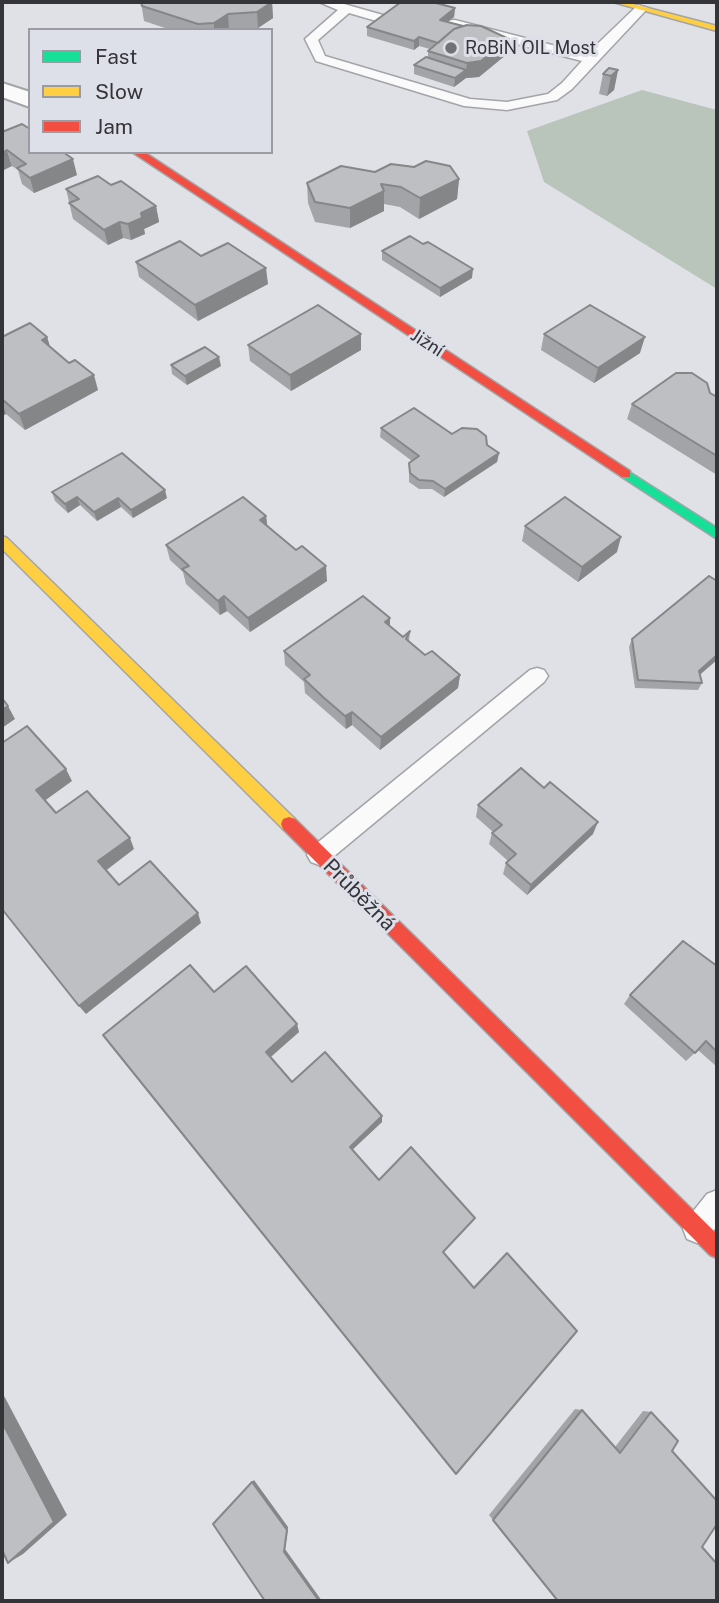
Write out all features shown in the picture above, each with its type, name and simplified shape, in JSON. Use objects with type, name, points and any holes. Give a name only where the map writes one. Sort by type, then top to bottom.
[{"type":"street","points":[[617,2],[717,29]]},
{"type":"street","points":[[2,90],[28,99]]},
{"type":"street","name":"Jižní","points":[[140,154],[717,534]]},
{"type":"street","name":"Průběžná","points":[[2,541],[707,1238]]},
{"type":"lane","points":[[324,2],[411,27],[455,24],[590,59]]},
{"type":"lane","points":[[346,8],[311,39],[320,58],[469,103],[507,106],[552,97],[567,86],[590,59],[642,8]]},
{"type":"lane","points":[[319,855],[537,676]]},
{"type":"lane","points":[[707,1238],[717,1204]]},
{"type":"shaded area","points":[[642,90],[717,110],[717,289],[544,182],[527,131]]},
{"type":"building","points":[[141,2],[272,2],[257,12],[228,14],[214,23],[198,24],[142,6]]},
{"type":"building","points":[[401,2],[432,2],[455,8],[440,20],[463,26],[454,29],[438,43],[419,37],[414,41],[367,27]]},
{"type":"building","points":[[467,25],[481,26],[509,39],[481,61],[467,63],[428,51],[454,29]]},
{"type":"building","points":[[426,57],[466,70],[455,78],[414,65]]},
{"type":"building","points":[[609,68],[618,70],[611,76],[603,74]]},
{"type":"building","points":[[22,124],[28,128],[28,154],[66,154],[73,159],[30,178],[17,168],[26,164],[7,150],[2,153],[2,132]]},
{"type":"building","points":[[426,161],[450,166],[459,179],[420,198],[401,187],[381,184],[384,191],[350,208],[315,202],[307,183],[341,166],[375,172],[391,164],[414,167]]},
{"type":"building","points":[[98,176],[111,185],[121,181],[156,206],[141,213],[142,218],[128,224],[120,222],[104,230],[69,203],[79,199],[66,189]]},
{"type":"building","points":[[410,236],[423,244],[428,242],[473,269],[440,288],[382,251]]},
{"type":"building","points":[[180,241],[201,256],[228,243],[266,268],[195,305],[136,262]]},
{"type":"building","points":[[318,305],[361,334],[290,375],[248,345]]},
{"type":"building","points":[[590,305],[645,337],[598,368],[544,334]]},
{"type":"building","points":[[30,323],[47,337],[42,340],[69,363],[75,360],[94,375],[19,414],[2,399],[2,337]]},
{"type":"building","points":[[205,347],[219,357],[185,376],[171,365]]},
{"type":"building","points":[[676,373],[692,373],[707,383],[710,393],[717,397],[717,456],[632,404]]},
{"type":"building","points":[[414,408],[452,434],[462,428],[477,429],[486,436],[487,445],[499,453],[445,489],[433,481],[419,480],[410,473],[409,463],[419,456],[381,428]]},
{"type":"building","points":[[122,453],[165,490],[131,510],[118,498],[94,512],[77,497],[65,504],[52,492]]},
{"type":"building","points":[[243,497],[266,516],[260,520],[296,550],[302,546],[326,566],[248,618],[224,596],[218,601],[182,569],[189,566],[166,545]]},
{"type":"building","points":[[565,497],[621,537],[582,567],[525,526]]},
{"type":"building","points":[[709,576],[717,581],[717,655],[699,671],[702,683],[638,680],[632,639]]},
{"type":"building","points":[[363,596],[390,618],[385,622],[403,637],[410,631],[406,639],[425,655],[432,651],[460,675],[381,737],[352,712],[345,716],[323,697],[304,679],[310,675],[284,651]]},
{"type":"building","points":[[2,698],[8,706],[2,710]]},
{"type":"building","points":[[27,726],[66,769],[36,790],[56,813],[87,791],[130,838],[98,861],[119,885],[150,861],[198,913],[79,1006],[2,909],[2,743]]},
{"type":"building","points":[[521,768],[544,788],[550,782],[598,822],[531,885],[506,863],[516,854],[492,833],[502,825],[478,805]]},
{"type":"building","points":[[683,941],[717,966],[717,1052],[706,1041],[695,1053],[630,995]]},
{"type":"building","points":[[190,965],[214,992],[246,966],[297,1024],[266,1052],[292,1082],[325,1052],[382,1116],[350,1147],[379,1180],[411,1147],[475,1218],[443,1252],[474,1288],[507,1253],[577,1331],[456,1474],[103,1035]]},
{"type":"building","points":[[582,1410],[620,1453],[651,1412],[678,1441],[672,1451],[717,1501],[717,1524],[702,1547],[717,1564],[717,1601],[558,1601],[493,1520]]},
{"type":"building","points":[[2,1422],[54,1522],[8,1563],[2,1550]]},
{"type":"building","points":[[252,1482],[287,1530],[284,1552],[319,1601],[265,1601],[213,1524]]},
{"type":"traffic: fast","points":[[626,474],[717,534]]},
{"type":"traffic: slow","points":[[617,2],[717,29]]},
{"type":"traffic: slow","points":[[2,541],[289,824]]},
{"type":"traffic: jam","points":[[140,154],[626,474]]},
{"type":"traffic: jam","points":[[289,824],[717,1248]]},
{"type":"place","name":"RoBiN OIL Most","points":[[451,48]]}]
